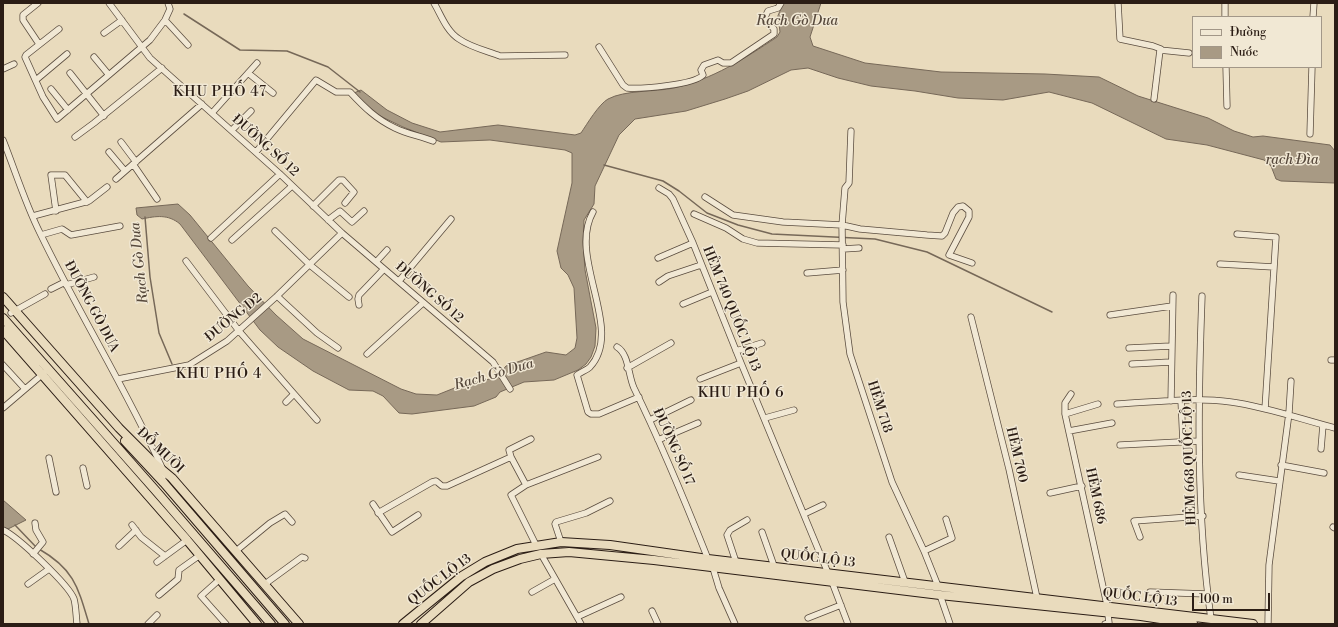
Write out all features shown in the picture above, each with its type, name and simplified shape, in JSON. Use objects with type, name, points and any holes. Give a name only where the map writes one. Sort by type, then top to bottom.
[{"type":"highway","name":"ĐỖ MƯỜI","points":[[3,297],[13,312],[143,462],[223,548]]},
{"type":"highway","name":"ĐỖ MƯỜI","points":[[3,304],[13,312],[119,428],[154,464],[172,478],[299,624]]},
{"type":"highway","name":"ĐỖ MƯỜI","points":[[3,318],[46,372],[257,624]]},
{"type":"highway","name":"ĐỖ MƯỜI","points":[[3,330],[46,372],[128,460],[214,559]]},
{"type":"highway","points":[[128,460],[143,488],[156,491]]},
{"type":"highway","points":[[143,462],[154,464]]},
{"type":"highway","name":"QUỐC LỘ 13","points":[[403,624],[473,568],[501,555],[536,545],[561,542],[610,545],[708,559],[828,572],[1037,598],[1193,624]]},
{"type":"highway","points":[[223,548],[285,624]]},
{"type":"highway","points":[[223,548],[290,624]]},
{"type":"highway","name":"QUỐC LỘ 13","points":[[420,624],[461,588],[481,575],[506,563],[541,554],[585,553],[940,595],[1253,624]]},
{"type":"highway","points":[[214,559],[266,624]]},
{"type":"highway","points":[[214,559],[271,624]]},
{"type":"street","points":[[38,3],[23,15],[23,20],[39,44]]},
{"type":"street","name":"ĐƯỜNG SỐ 12","points":[[109,3],[150,58],[232,130],[342,233],[492,362],[499,370],[510,389]]},
{"type":"street","points":[[59,29],[26,55],[36,80],[57,119],[142,47],[165,20],[170,9],[168,3]]},
{"type":"street","points":[[434,3],[451,32],[459,40],[500,56],[565,55]]},
{"type":"street","points":[[599,47],[623,85],[627,88],[635,89],[678,84],[700,78],[703,75],[701,70],[704,65],[718,60],[723,63],[731,63],[774,34],[774,28],[764,19],[768,11],[778,8],[781,3]]},
{"type":"street","points":[[1118,3],[1120,39],[1154,46],[1161,49],[1189,52]]},
{"type":"street","points":[[1225,3],[1225,16]]},
{"type":"street","points":[[1313,16],[1314,3]]},
{"type":"street","points":[[104,32],[122,20]]},
{"type":"street","points":[[165,20],[188,44]]},
{"type":"street","points":[[1154,99],[1161,49]]},
{"type":"street","points":[[36,80],[67,54]]},
{"type":"street","points":[[94,57],[109,75]]},
{"type":"street","points":[[212,113],[257,62]]},
{"type":"street","points":[[3,69],[14,64]]},
{"type":"street","points":[[75,137],[104,116],[162,68]]},
{"type":"street","points":[[1226,68],[1227,106]]},
{"type":"street","points":[[1310,134],[1312,68]]},
{"type":"street","points":[[70,73],[104,116]]},
{"type":"street","points":[[248,73],[274,93]]},
{"type":"street","points":[[256,152],[316,80],[336,92],[350,92],[368,112],[396,129],[433,141]]},
{"type":"street","points":[[52,89],[68,110]]},
{"type":"street","points":[[116,179],[202,104]]},
{"type":"street","points":[[232,130],[251,111]]},
{"type":"street","name":"HẺM 718","points":[[851,131],[849,183],[846,188],[842,225],[843,302],[850,354],[892,482],[924,551],[938,586]]},
{"type":"street","name":"ĐƯỜNG GÒ DƯA","points":[[3,140],[41,235],[65,283],[135,410],[164,472]]},
{"type":"street","points":[[121,142],[157,199]]},
{"type":"street","points":[[109,152],[125,171]]},
{"type":"street","points":[[211,238],[280,174]]},
{"type":"street","points":[[56,211],[52,175],[65,175],[87,202]]},
{"type":"street","points":[[313,206],[339,180],[343,180],[354,192],[345,203]]},
{"type":"street","points":[[232,240],[292,186]]},
{"type":"street","points":[[33,216],[87,202],[107,187]]},
{"type":"street","name":"HẺM 740 QUỐC LỘ 13","points":[[659,188],[669,194],[693,243],[740,363],[765,418],[828,572]]},
{"type":"street","points":[[705,197],[733,215],[784,222],[842,225],[894,233],[942,236],[945,233],[953,213],[958,207],[963,206],[969,211],[969,217],[950,254],[972,263]]},
{"type":"street","points":[[328,220],[340,211],[352,222],[364,211]]},
{"type":"street","points":[[594,212],[588,223],[586,243],[588,263],[601,324],[602,337],[598,356],[590,367],[577,375],[588,412],[591,414],[599,414],[639,397]]},
{"type":"street","points":[[694,214],[726,228],[743,239],[757,243],[859,248]]},
{"type":"street","points":[[399,281],[451,219]]},
{"type":"street","points":[[41,235],[62,229],[71,235],[120,226]]},
{"type":"street","points":[[275,231],[310,265],[349,298]]},
{"type":"street","name":"ĐƯỜNG D2","points":[[118,379],[189,365],[227,341],[277,296],[342,233]]},
{"type":"street","points":[[1237,234],[1276,236],[1265,409]]},
{"type":"street","points":[[658,258],[693,243]]},
{"type":"street","points":[[376,262],[387,250]]},
{"type":"street","points":[[186,261],[239,331],[317,420]]},
{"type":"street","points":[[1220,264],[1274,267]]},
{"type":"street","points":[[659,282],[668,276],[701,265]]},
{"type":"street","points":[[359,305],[358,299],[360,295],[384,269]]},
{"type":"street","points":[[807,273],[842,270]]},
{"type":"street","points":[[51,289],[65,283],[94,277]]},
{"type":"street","points":[[683,304],[712,292]]},
{"type":"street","points":[[13,312],[45,294]]},
{"type":"street","points":[[1171,401],[1173,295]]},
{"type":"street","points":[[277,296],[317,333],[338,348]]},
{"type":"street","name":"HẺM 668 QUỐC LỘ 13","points":[[1202,296],[1198,399],[1207,594],[1211,619]]},
{"type":"street","points":[[367,354],[423,303]]},
{"type":"street","points":[[1110,315],[1172,306]]},
{"type":"street","name":"HẺM 700","points":[[971,317],[1008,469],[1037,598]]},
{"type":"street","points":[[627,368],[671,343]]},
{"type":"street","points":[[736,351],[762,343]]},
{"type":"street","name":"ĐƯỜNG SỐ 17","points":[[617,346],[624,353],[627,368],[708,559]]},
{"type":"street","points":[[1129,348],[1171,346]]},
{"type":"street","points":[[1132,364],[1171,362]]},
{"type":"street","points":[[700,379],[740,363]]},
{"type":"street","points":[[3,365],[25,389]]},
{"type":"street","points":[[3,408],[46,372]]},
{"type":"street","points":[[1268,624],[1269,566],[1289,413],[1291,381]]},
{"type":"street","points":[[286,402],[294,394]]},
{"type":"street","name":"HẺM 686","points":[[1071,394],[1065,403],[1065,414],[1082,486],[1107,610],[1108,624]]},
{"type":"street","points":[[1117,404],[1198,399],[1231,402],[1289,413],[1335,428]]},
{"type":"street","points":[[650,420],[691,400]]},
{"type":"street","points":[[1181,400],[1182,442]]},
{"type":"street","points":[[1065,414],[1098,404]]},
{"type":"street","points":[[765,418],[794,410]]},
{"type":"street","points":[[658,440],[698,423]]},
{"type":"street","points":[[1069,431],[1112,423]]},
{"type":"street","points":[[1321,449],[1323,425]]},
{"type":"street","points":[[526,485],[511,457],[509,450],[531,439]]},
{"type":"street","points":[[1120,445],[1200,441]]},
{"type":"street","points":[[378,513],[432,482],[436,481],[442,486],[447,486],[511,457]]},
{"type":"street","points":[[536,545],[511,495],[526,485],[598,457]]},
{"type":"street","points":[[49,458],[56,492]]},
{"type":"street","points":[[1281,465],[1324,473]]},
{"type":"street","points":[[83,468],[87,486]]},
{"type":"street","points":[[163,482],[164,472]]},
{"type":"street","points":[[1239,475],[1279,481]]},
{"type":"street","points":[[1050,493],[1082,486]]},
{"type":"street","points":[[561,542],[555,524],[556,522],[586,513],[610,500]]},
{"type":"street","points":[[373,504],[392,532],[418,515]]},
{"type":"street","points":[[804,514],[824,505]]},
{"type":"street","points":[[236,551],[270,523],[285,514],[292,522]]},
{"type":"street","points":[[1140,537],[1134,521],[1203,516]]},
{"type":"street","points":[[924,551],[952,538],[946,519]]},
{"type":"street","points":[[736,562],[727,535],[730,530],[747,520]]},
{"type":"street","points":[[34,553],[43,542],[36,530],[35,523]]},
{"type":"street","points":[[132,525],[141,537],[165,556]]},
{"type":"street","points":[[3,530],[34,553],[69,590],[75,600],[77,624]]},
{"type":"street","points":[[119,546],[136,530]]},
{"type":"street","points":[[762,532],[774,566]]},
{"type":"street","points":[[889,537],[905,582]]},
{"type":"street","points":[[157,562],[187,540]]},
{"type":"street","points":[[541,554],[581,624]]},
{"type":"street","points":[[159,595],[178,579],[179,570],[200,555]]},
{"type":"street","points":[[265,584],[302,557],[305,558]]},
{"type":"street","points":[[713,568],[719,588],[735,624]]},
{"type":"street","points":[[28,584],[49,569]]},
{"type":"street","points":[[220,579],[201,596],[226,624]]},
{"type":"street","points":[[532,592],[555,579]]},
{"type":"street","points":[[832,582],[848,624]]},
{"type":"street","points":[[1150,592],[1207,594]]},
{"type":"street","points":[[940,595],[950,624]]},
{"type":"street","points":[[577,617],[621,597]]},
{"type":"street","points":[[808,618],[841,605]]},
{"type":"street","points":[[652,611],[658,624]]},
{"type":"street","points":[[148,624],[157,615]]},
{"type":"water","name":"rạch Đìa","points":[[784,3],[821,3],[810,37],[813,46],[865,63],[941,72],[1045,74],[1099,77],[1138,96],[1208,118],[1234,131],[1253,137],[1263,136],[1330,145],[1335,151],[1335,183],[1281,181],[1276,179],[1271,166],[1264,160],[1207,145],[1166,139],[1092,103],[1049,92],[1003,100],[958,98],[871,86],[838,78],[808,68],[791,70],[748,91],[725,99],[686,111],[635,119],[619,135],[595,186],[594,204],[584,220],[583,242],[585,270],[596,328],[595,346],[591,357],[586,364],[578,370],[554,380],[524,382],[500,392],[496,397],[474,406],[412,414],[399,413],[383,396],[373,391],[349,390],[313,371],[278,347],[260,330],[180,224],[166,217],[142,219],[137,215],[136,208],[178,204],[190,215],[248,286],[276,315],[303,339],[401,389],[416,394],[437,395],[467,383],[496,378],[506,366],[546,352],[566,355],[575,348],[577,338],[574,288],[568,275],[561,268],[557,251],[572,183],[572,153],[565,150],[490,140],[441,142],[378,115],[354,93],[361,90],[387,110],[412,123],[440,132],[498,125],[575,135],[581,133],[597,110],[608,99],[623,94],[674,88],[688,84],[715,74],[752,53],[777,37],[780,32],[778,16]]},
{"type":"water","points":[[3,500],[26,520],[8,529],[3,527]]},
{"type":"waterway","points":[[184,14],[240,50],[287,51],[328,67],[360,92]]},
{"type":"waterway","points":[[604,165],[663,181],[679,191],[707,213],[738,225],[772,234],[875,239],[927,252],[1052,312]]},
{"type":"waterway","name":"Rạch Gò Dưa","points":[[145,217],[150,277],[159,333],[172,364]]},
{"type":"waterway","points":[[15,525],[36,547]]},
{"type":"waterway","points":[[39,549],[51,556],[60,564],[73,580],[78,589],[89,624]]},
{"type":"district","name":"KHU PHỐ 47","points":[[220,93]]},
{"type":"district","name":"KHU PHỐ 4","points":[[219,375]]},
{"type":"district","name":"KHU PHỐ 6","points":[[741,394]]}]
